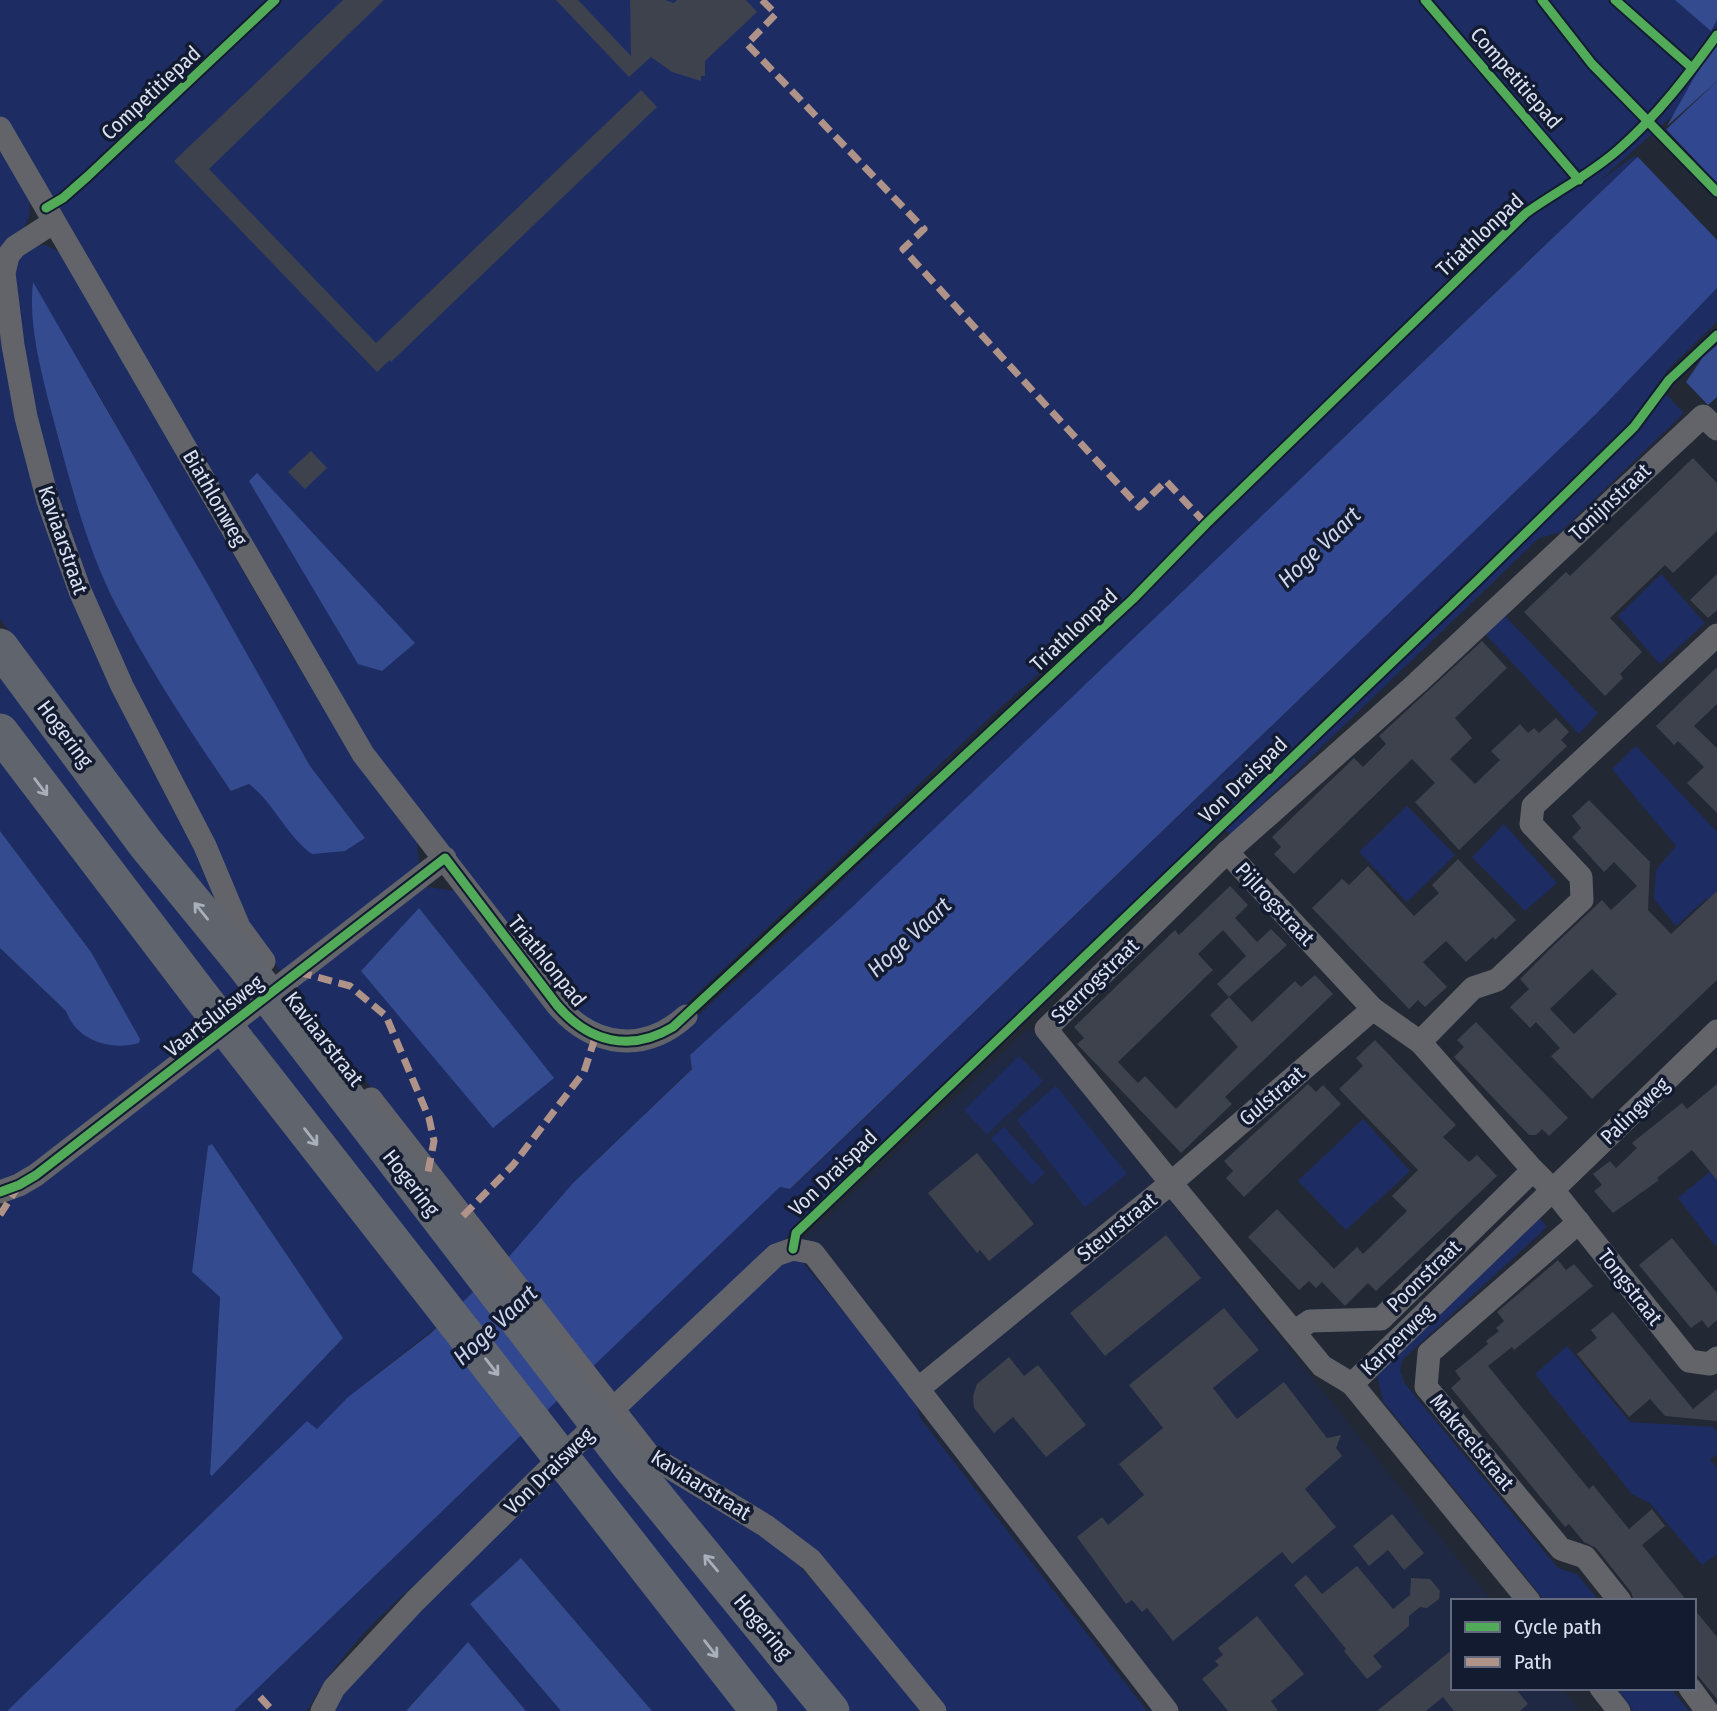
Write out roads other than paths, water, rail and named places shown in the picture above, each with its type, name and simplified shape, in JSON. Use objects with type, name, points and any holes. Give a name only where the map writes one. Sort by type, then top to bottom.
[{"type":"highway","name":"Hogering","points":[[0,647],[145,843],[251,959],[831,1711]]},
{"type":"highway","points":[[0,732],[200,995],[759,1711]]},
{"type":"street","name":"Biathlonweg","points":[[0,128],[351,735],[445,858]]},
{"type":"street","name":"Kaviaarstraat","points":[[54,222],[15,247],[5,266],[13,345],[37,460],[71,569],[103,645],[205,846],[251,959]]},
{"type":"street","name":"Tonijnstraat","points":[[1502,602],[1703,416],[1717,429]]},
{"type":"street","name":"Pijlrogstraat","points":[[1502,602],[1417,683],[1227,852],[1373,1009],[1420,1042],[1553,1190]]},
{"type":"street","points":[[1420,1042],[1473,988],[1497,979],[1582,900],[1581,877],[1531,824],[1533,806],[1717,635]]},
{"type":"street","name":"Sterrogstraat","points":[[1171,1183],[1046,1029],[1227,852]]},
{"type":"street","name":"Triathlonpad","points":[[445,858],[576,1026],[596,1035],[628,1041],[665,1032],[686,1016]]},
{"type":"street","name":"Vaartsluisweg","points":[[0,1192],[19,1185],[51,1164],[445,858]]},
{"type":"street","name":"Gulstraat","points":[[1171,1183],[1373,1009]]},
{"type":"street","name":"Palingweg","points":[[1553,1190],[1717,1031]]},
{"type":"street","name":"Poonstraat","points":[[1294,1332],[1310,1321],[1381,1319],[1533,1170]]},
{"type":"street","name":"Steurstraat","points":[[918,1389],[1171,1183],[1322,1366],[1352,1384]]},
{"type":"street","name":"Tongstraat","points":[[1553,1190],[1689,1361],[1710,1364],[1717,1358]]},
{"type":"street","name":"Karperweg","points":[[1527,1599],[1352,1384],[1553,1190]]},
{"type":"street","name":"Makreelstraat","points":[[1579,1222],[1429,1353],[1426,1387],[1561,1549],[1585,1557],[1618,1599]]},
{"type":"street","name":"Von Draisweg","points":[[322,1711],[334,1688],[415,1601],[776,1255],[793,1249],[813,1253],[918,1389]]},
{"type":"street","points":[[918,1389],[1167,1711]]},
{"type":"street","name":"Kaviaarstraat","points":[[639,1459],[766,1526],[811,1560],[935,1711]]},
{"type":"street","points":[[1603,1690],[1619,1711]]},
{"type":"street","points":[[1691,1690],[1707,1711]]},
{"type":"water","name":"Hoge Vaart","points":[[1717,81],[1717,288],[1595,415],[790,1189],[780,1187],[234,1711],[7,1711],[307,1421],[317,1429],[348,1397],[431,1333],[506,1260],[573,1183],[692,1069],[690,1055],[850,909]]}]
